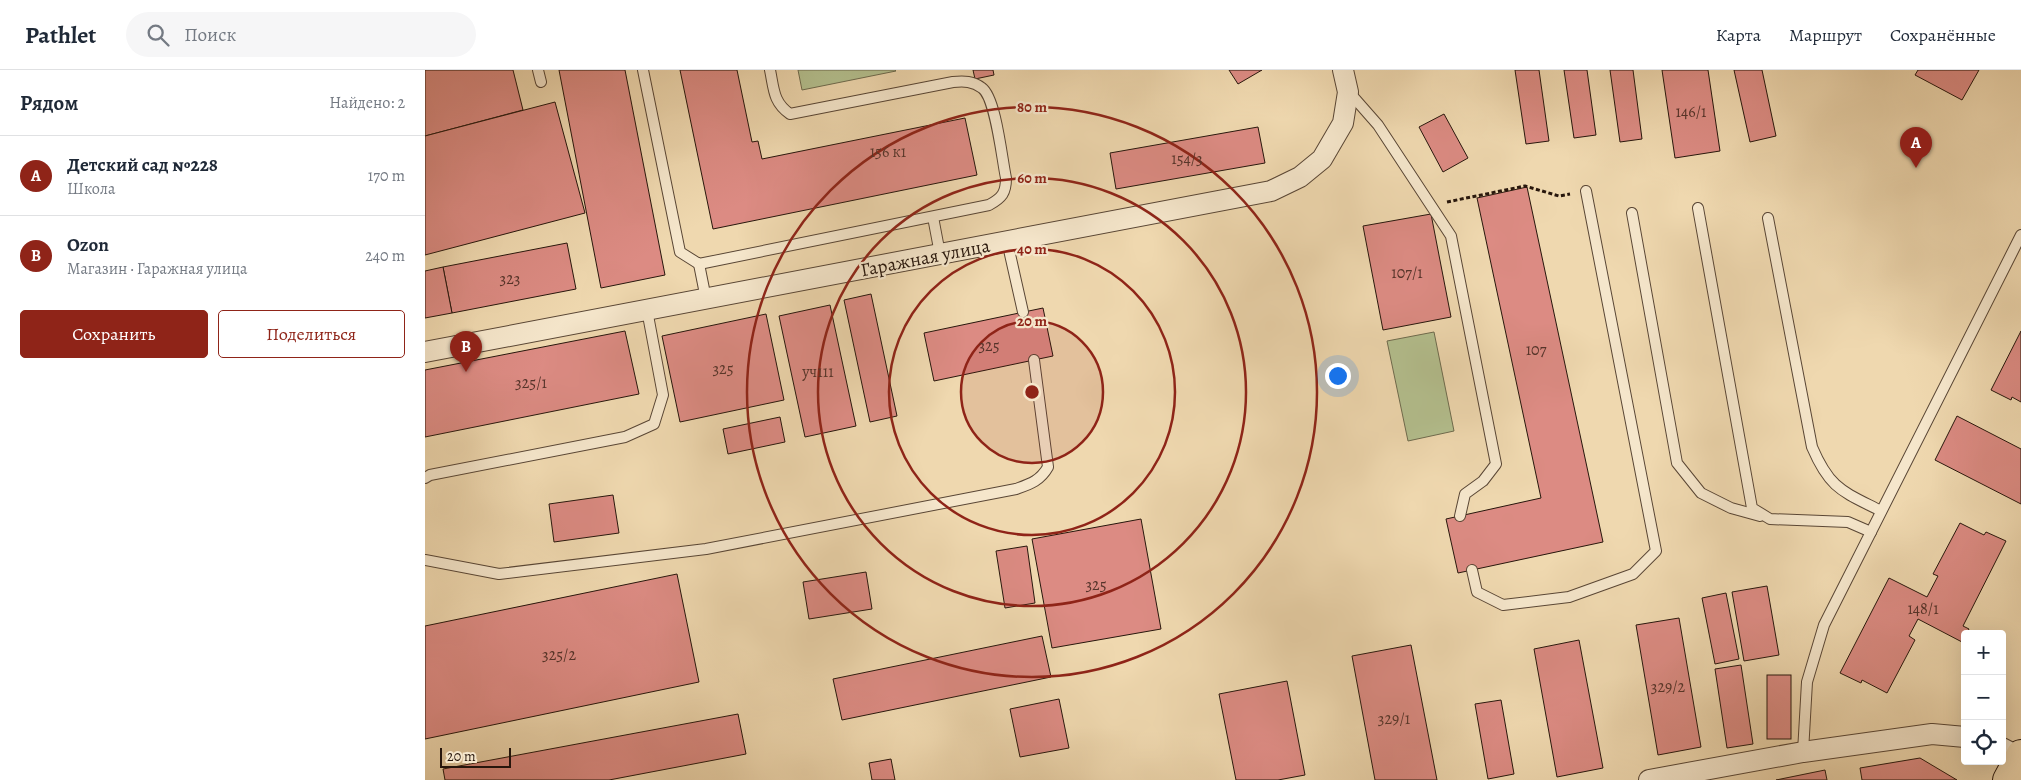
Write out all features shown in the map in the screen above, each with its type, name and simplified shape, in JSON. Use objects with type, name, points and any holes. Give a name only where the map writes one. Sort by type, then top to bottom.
[{"type":"street","name":"Гаражная улица","points":[[425,352],[1271,191],[1300,177],[1322,159],[1343,122],[1348,92],[1343,70]]},
{"type":"street","points":[[1649,780],[1803,752],[1932,734],[1961,737]]},
{"type":"lane","points":[[538,70],[541,82]]},
{"type":"lane","points":[[643,70],[681,252],[699,264],[706,299]]},
{"type":"lane","points":[[699,264],[989,205],[1001,199],[1006,188],[1006,178],[991,102],[984,89],[971,81],[953,82],[790,114],[780,107],[776,100],[770,70]]},
{"type":"lane","points":[[1348,92],[1378,125],[1451,236],[1496,464],[1483,481],[1465,494],[1460,516]]},
{"type":"lane","points":[[1472,570],[1477,592],[1503,605],[1569,597],[1633,574],[1656,550],[1586,191]]},
{"type":"lane","points":[[1698,208],[1752,508],[1770,518]]},
{"type":"lane","points":[[1632,213],[1677,463],[1701,493],[1731,508],[1770,518],[1848,522],[1871,532]]},
{"type":"lane","points":[[933,217],[940,254]]},
{"type":"lane","points":[[1768,218],[1812,447],[1821,468],[1838,489],[1881,511]]},
{"type":"lane","points":[[1803,752],[1807,682],[1824,625],[2021,234]]},
{"type":"lane","points":[[1007,241],[1023,312]]},
{"type":"lane","points":[[425,478],[430,475],[625,437],[654,424],[663,395],[647,310]]},
{"type":"lane","points":[[425,560],[499,574],[706,549],[1016,488],[1033,483],[1043,476],[1048,467],[1034,360]]},
{"type":"path","points":[[1431,206],[1525,186],[1559,196],[1586,191]]},
{"type":"green space","points":[[798,70],[895,70],[896,71],[802,90]]},
{"type":"green space","points":[[1434,332],[1454,431],[1408,441],[1387,341]]},
{"type":"building","points":[[425,70],[513,70],[523,110],[425,136]]},
{"type":"building","points":[[559,70],[625,70],[665,275],[601,288]]},
{"type":"building","points":[[680,70],[737,70],[752,142],[758,141],[762,159],[965,118],[977,175],[713,229]]},
{"type":"building","points":[[973,70],[993,70],[994,75],[975,79]]},
{"type":"building","points":[[1229,70],[1262,70],[1238,84]]},
{"type":"building","points":[[1515,70],[1539,70],[1549,141],[1526,144]]},
{"type":"building","points":[[1564,70],[1587,70],[1596,135],[1574,138]]},
{"type":"building","points":[[1610,70],[1633,70],[1642,139],[1620,142]]},
{"type":"building","points":[[1662,70],[1708,70],[1720,151],[1675,158]]},
{"type":"building","points":[[1734,70],[1762,70],[1776,136],[1750,142]]},
{"type":"building","points":[[1918,70],[1979,70],[1962,100],[1915,75]]},
{"type":"building","points":[[555,102],[585,213],[425,255],[425,136]]},
{"type":"building","points":[[1444,114],[1468,158],[1443,172],[1419,127]]},
{"type":"building","points":[[1258,127],[1265,163],[1116,189],[1110,153]]},
{"type":"building","points":[[1527,187],[1603,542],[1458,573],[1446,519],[1541,498],[1477,198]]},
{"type":"building","points":[[1431,214],[1451,317],[1383,330],[1363,226]]},
{"type":"building","points":[[567,243],[576,289],[452,313],[443,267]]},
{"type":"building","points":[[443,267],[452,313],[425,318],[425,271]]},
{"type":"building","points":[[871,294],[897,416],[870,422],[844,300]]},
{"type":"building","points":[[830,305],[856,426],[805,437],[779,316]]},
{"type":"building","points":[[1043,308],[1053,356],[934,381],[924,333]]},
{"type":"building","points":[[766,314],[784,400],[680,422],[662,336]]},
{"type":"building","points":[[625,331],[639,394],[425,437],[425,370]]},
{"type":"building","points":[[2021,331],[2021,402],[2012,397],[2011,400],[1991,390]]},
{"type":"building","points":[[1957,416],[2021,449],[2021,504],[1935,460]]},
{"type":"building","points":[[780,417],[785,442],[728,454],[723,429]]},
{"type":"building","points":[[613,495],[619,533],[554,542],[549,504]]},
{"type":"building","points":[[1141,519],[1161,629],[1052,648],[1032,539]]},
{"type":"building","points":[[1960,523],[1984,535],[1986,532],[2006,541],[1963,626],[1969,629],[1961,630],[1961,641],[1918,619],[1909,636],[1915,640],[1887,693],[1862,680],[1861,683],[1840,673],[1889,578],[1927,597],[1938,576],[1933,574]]},
{"type":"building","points":[[1027,546],[1035,603],[1005,608],[996,551]]},
{"type":"building","points":[[866,572],[872,609],[809,619],[803,582]]},
{"type":"building","points":[[677,574],[699,682],[425,739],[425,626]]},
{"type":"building","points":[[1767,586],[1779,655],[1744,661],[1732,592]]},
{"type":"building","points":[[1726,593],[1739,659],[1715,664],[1702,598]]},
{"type":"building","points":[[1679,618],[1701,747],[1658,755],[1636,625]]},
{"type":"building","points":[[1042,636],[1051,677],[842,720],[833,679]]},
{"type":"building","points":[[1579,640],[1603,768],[1557,777],[1534,649]]},
{"type":"building","points":[[1411,645],[1437,780],[1375,780],[1352,656]]},
{"type":"building","points":[[1741,665],[1753,744],[1727,748],[1715,669]]},
{"type":"building","points":[[1767,675],[1791,675],[1791,739],[1767,739]]},
{"type":"building","points":[[1287,681],[1305,775],[1278,780],[1236,780],[1219,694]]},
{"type":"building","points":[[1059,699],[1069,748],[1020,757],[1010,709]]},
{"type":"building","points":[[1501,700],[1514,774],[1488,779],[1475,704]]},
{"type":"building","points":[[738,714],[746,754],[609,780],[445,780],[443,769]]},
{"type":"building","points":[[1920,758],[1957,780],[1862,780],[1860,768]]},
{"type":"building","points":[[891,759],[895,780],[872,780],[869,763]]},
{"type":"building","points":[[1825,770],[1827,780],[1776,780]]},
{"type":"place","name":"Детский сад №228","points":[[1916,168]]},
{"type":"place","name":"Ozon","points":[[466,372]]}]
